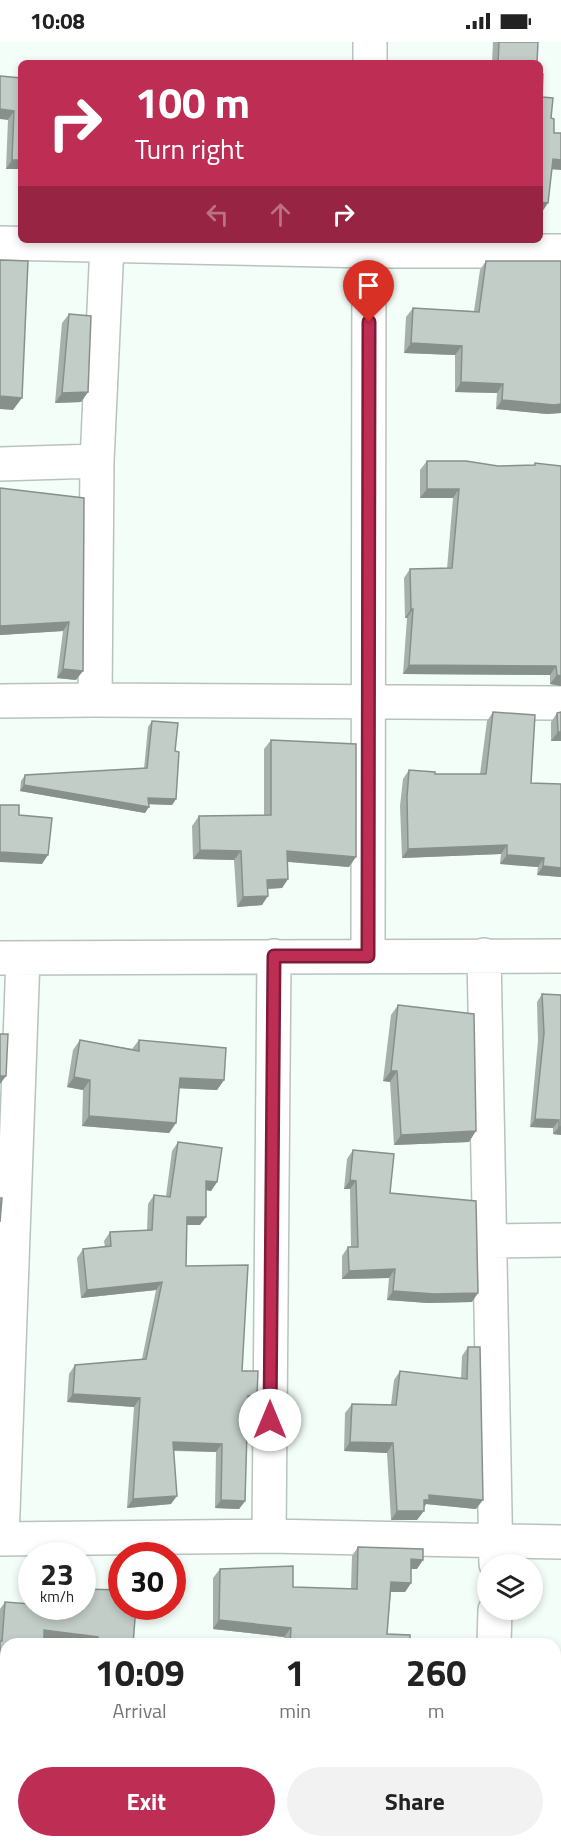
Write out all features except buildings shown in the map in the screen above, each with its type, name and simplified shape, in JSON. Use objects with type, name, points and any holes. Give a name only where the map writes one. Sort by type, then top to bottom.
[{"type":"street","points":[[370,42],[370,60]]},
{"type":"street","points":[[0,243],[369,245],[561,251]]},
{"type":"street","points":[[95,699],[97,461],[107,245]]},
{"type":"street","points":[[368,956],[369,245]]},
{"type":"street","points":[[0,464],[97,461]]},
{"type":"street","points":[[0,702],[95,699],[561,703]]},
{"type":"street","points":[[484,955],[496,1552]]},
{"type":"street","points":[[269,1536],[274,956]]},
{"type":"street","points":[[561,956],[11,958],[1,1539],[269,1536],[496,1552],[561,1542]]},
{"type":"street","points":[[491,1241],[561,1240]]},
{"type":"street","points":[[494,1638],[495,1620]]},
{"type":"route","points":[[270,1420],[274,956],[368,956],[369,322]]}]
